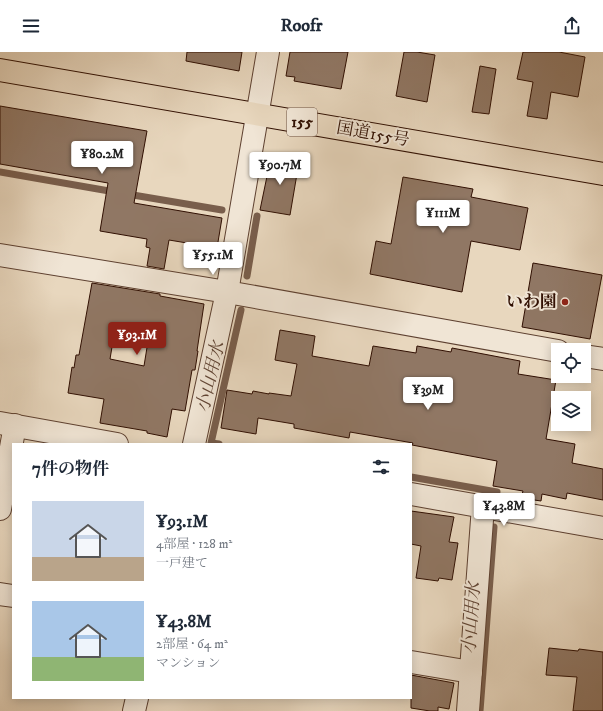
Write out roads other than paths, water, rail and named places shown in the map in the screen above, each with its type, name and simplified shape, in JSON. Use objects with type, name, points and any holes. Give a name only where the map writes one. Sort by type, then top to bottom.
[{"type":"highway","name":"国道155号","points":[[0,70],[603,174]]},
{"type":"street","points":[[194,443],[227,292],[268,52]]},
{"type":"street","points":[[0,255],[227,292],[551,350]]},
{"type":"street","points":[[591,357],[603,359]]},
{"type":"street","points":[[0,509],[8,424],[112,443]]},
{"type":"street","points":[[412,494],[603,528]]},
{"type":"street","points":[[468,711],[483,506]]},
{"type":"street","points":[[0,594],[12,596]]},
{"type":"street","points":[[412,662],[471,672]]},
{"type":"street","points":[[134,711],[137,699]]},
{"type":"waterway","name":"小山用水","points":[[0,172],[115,192]]},
{"type":"waterway","name":"小山用水","points":[[127,194],[222,210]]},
{"type":"waterway","name":"小山用水","points":[[247,276],[257,216]]},
{"type":"waterway","name":"小山用水","points":[[211,443],[241,310]]},
{"type":"waterway","name":"小山用水","points":[[412,477],[497,492]]},
{"type":"waterway","name":"小山用水","points":[[480,711],[494,527]]},
{"type":"place","name":"いわ園","points":[[565,302]]}]
